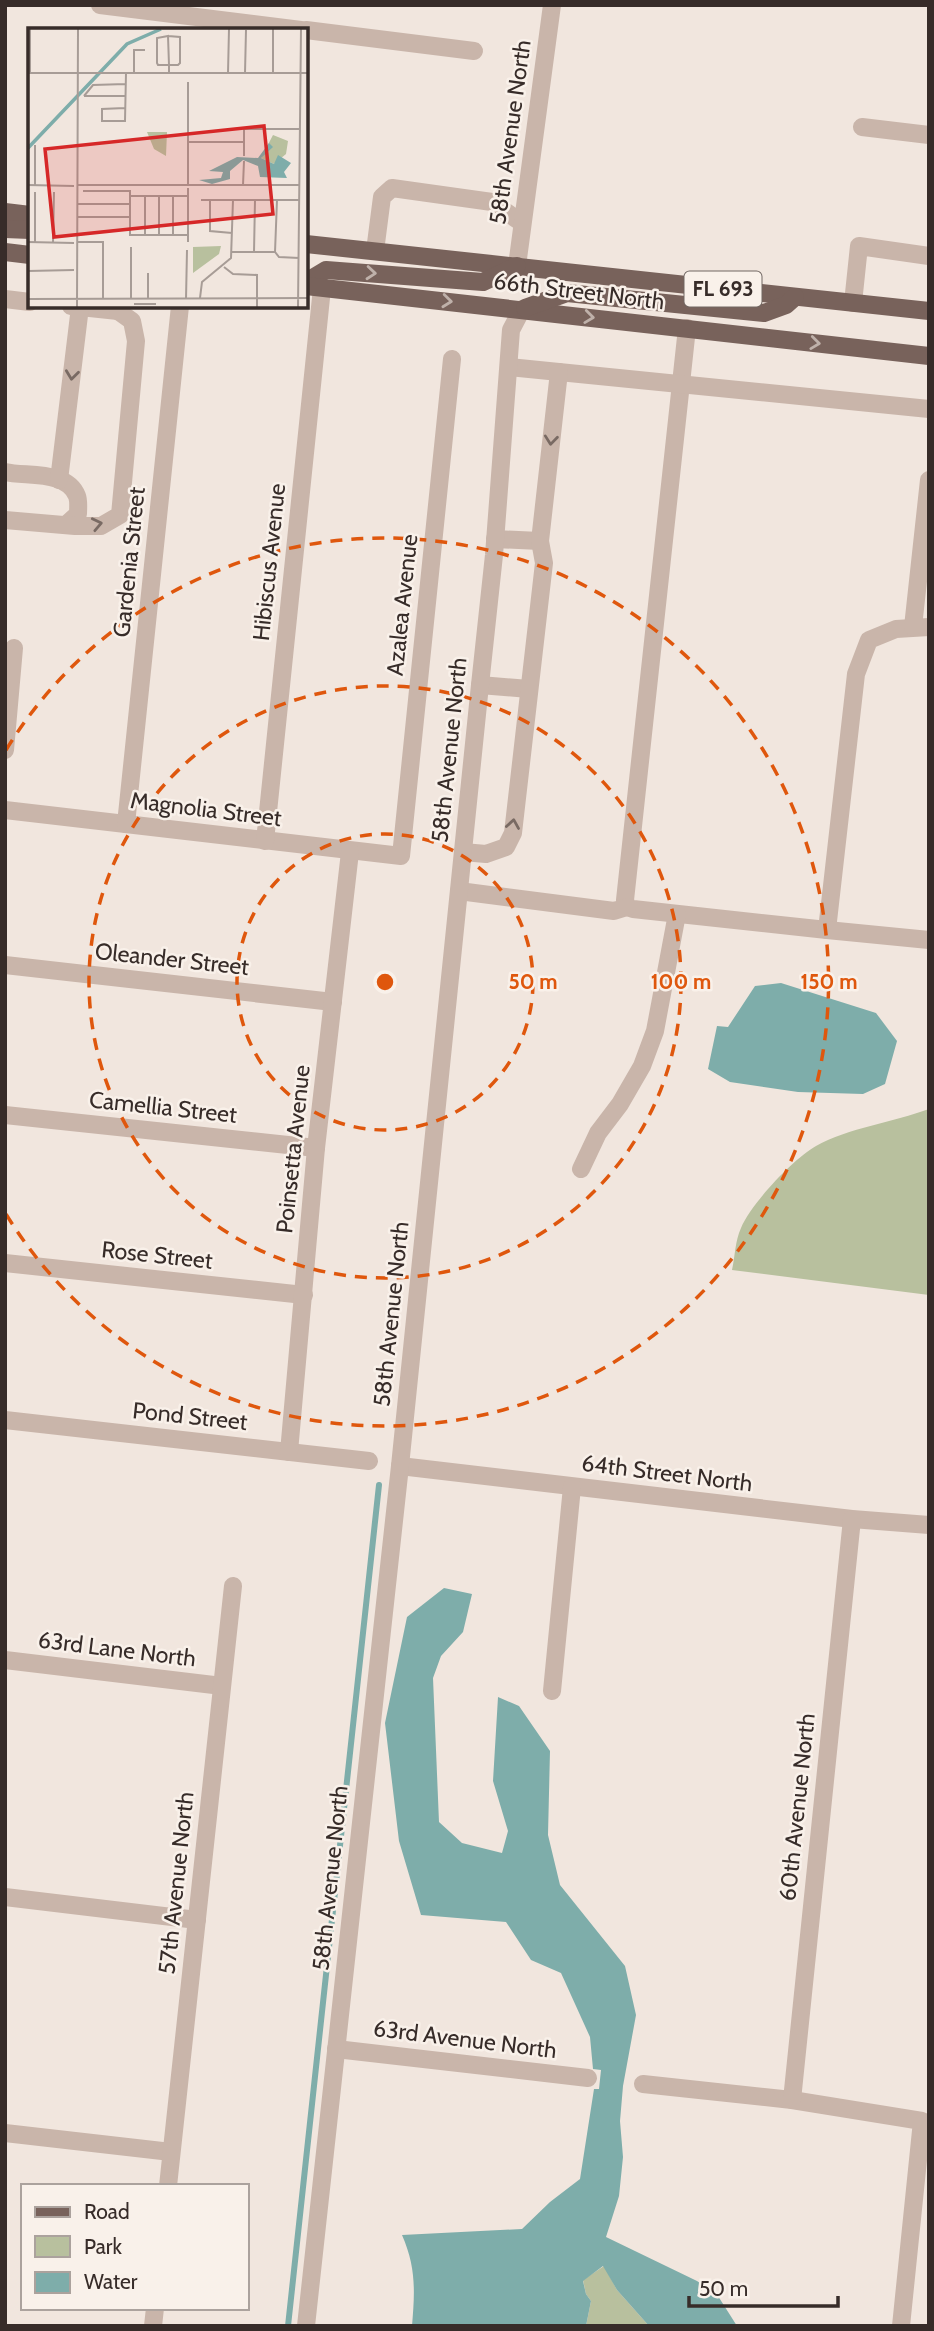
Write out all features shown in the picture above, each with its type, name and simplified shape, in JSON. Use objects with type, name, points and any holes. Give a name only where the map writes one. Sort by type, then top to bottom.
[{"type":"main road","points":[[5,212],[28,213]]},
{"type":"main road","points":[[5,229],[28,230]]},
{"type":"main road","name":"66th Street North","points":[[308,244],[929,311]]},
{"type":"main road","points":[[5,252],[28,255]]},
{"type":"main road","points":[[311,285],[326,270],[483,282],[516,266]]},
{"type":"main road","name":"66th Street North","points":[[311,285],[929,356]]},
{"type":"main road","points":[[522,309],[567,293],[764,313],[786,305],[795,297]]},
{"type":"street","points":[[100,5],[285,28]]},
{"type":"street","name":"58th Avenue North","points":[[516,266],[552,5]]},
{"type":"street","points":[[308,30],[474,51]]},
{"type":"street","points":[[862,127],[929,135]]},
{"type":"street","points":[[375,251],[382,197],[392,188],[492,202],[522,223]]},
{"type":"street","points":[[853,303],[859,246],[929,256]]},
{"type":"street","name":"Hibiscus Avenue","points":[[265,841],[311,285]]},
{"type":"street","points":[[5,307],[6,299],[28,302]]},
{"type":"street","points":[[59,480],[80,308]]},
{"type":"street","points":[[5,520],[66,526],[101,526],[120,515],[136,341],[132,321],[118,309],[99,308]]},
{"type":"street","name":"Gardenia Street","points":[[126,824],[180,308]]},
{"type":"street","name":"58th Avenue North","points":[[306,2326],[400,1466],[495,539],[512,330],[522,309]]},
{"type":"street","points":[[627,907],[625,900],[687,328]]},
{"type":"street","name":"Azalea Avenue","points":[[401,856],[452,359]]},
{"type":"street","points":[[509,367],[929,409]]},
{"type":"street","points":[[463,852],[486,854],[506,847],[513,834],[544,563],[540,541],[559,372]]},
{"type":"street","points":[[5,472],[59,480],[77,496],[78,514],[66,526]]},
{"type":"street","points":[[827,930],[856,674],[869,640],[896,629],[921,627],[929,480]]},
{"type":"street","points":[[495,539],[540,541]]},
{"type":"street","points":[[5,750],[14,648]]},
{"type":"street","points":[[480,685],[529,689]]},
{"type":"street","name":"Magnolia Street","points":[[5,810],[401,856]]},
{"type":"street","name":"Poinsetta Avenue","points":[[289,1452],[316,1148],[349,852]]},
{"type":"street","points":[[459,891],[614,911],[627,907],[929,940]]},
{"type":"street","points":[[581,1169],[598,1133],[620,1104],[642,1066],[655,1031],[677,914]]},
{"type":"street","name":"Oleander Street","points":[[5,965],[333,1002]]},
{"type":"street","name":"Camellia Street","points":[[5,1115],[316,1148]]},
{"type":"street","name":"Rose Street","points":[[5,1263],[304,1295]]},
{"type":"street","name":"Pond Street","points":[[5,1420],[369,1461]]},
{"type":"street","name":"64th Street North","points":[[400,1466],[852,1519],[929,1525]]},
{"type":"street","points":[[552,1690],[572,1487]]},
{"type":"street","name":"60th Avenue North","points":[[792,2100],[852,1519]]},
{"type":"street","name":"57th Avenue North","points":[[167,2184],[233,1586]]},
{"type":"street","name":"63rd Lane North","points":[[5,1660],[222,1686]]},
{"type":"street","points":[[5,1897],[197,1920]]},
{"type":"street","name":"63rd Avenue North","points":[[336,2049],[588,2078]]},
{"type":"street","points":[[643,2084],[792,2100],[922,2121],[901,2326]]},
{"type":"street","points":[[5,2133],[171,2152]]},
{"type":"green space","points":[[929,1109],[929,1295],[732,1270],[737,1238],[746,1218],[785,1171],[807,1152],[842,1134]]},
{"type":"green space","points":[[604,2266],[617,2290],[649,2326],[586,2326],[591,2301],[586,2294],[583,2280]]},
{"type":"water","points":[[781,983],[876,1013],[897,1041],[885,1084],[863,1094],[798,1092],[730,1082],[708,1069],[717,1026],[728,1027],[755,986]]},
{"type":"water","points":[[444,1588],[472,1594],[463,1632],[441,1656],[433,1678],[439,1822],[462,1843],[502,1853],[508,1831],[493,1781],[498,1697],[519,1706],[550,1751],[548,1835],[560,1885],[625,1966],[636,2015],[623,2086],[620,2121],[623,2157],[619,2196],[606,2237],[697,2281],[718,2296],[737,2326],[649,2326],[617,2290],[603,2266],[583,2281],[591,2301],[586,2326],[412,2326],[413,2279],[410,2258],[402,2235],[522,2229],[550,2202],[580,2179],[594,2089],[599,2089],[601,2070],[593,2069],[590,2037],[561,1973],[531,1960],[506,1922],[421,1915],[399,1841],[385,1723],[407,1617]]},
{"type":"waterway","points":[[288,2326],[379,1485]]}]
